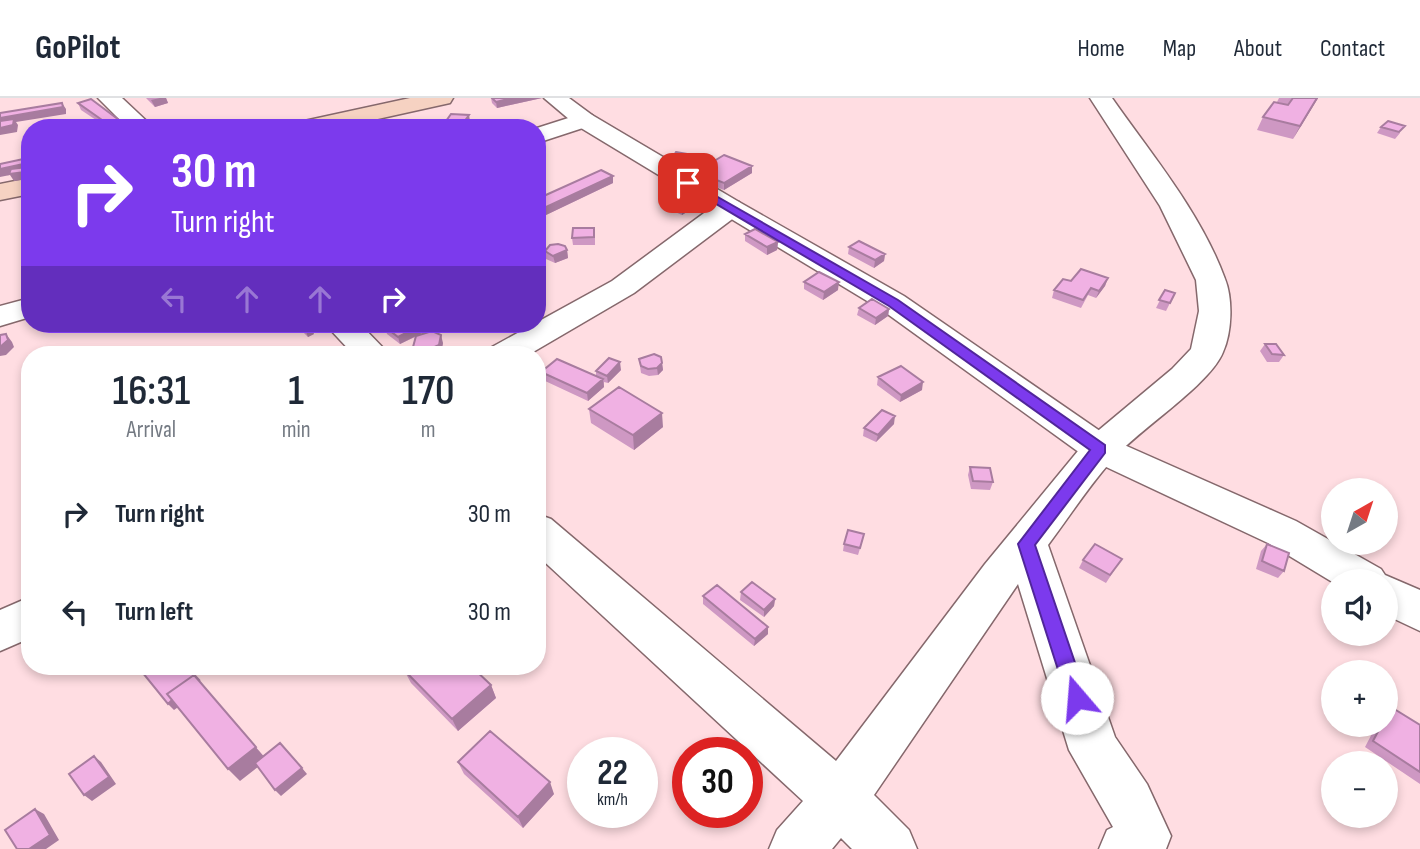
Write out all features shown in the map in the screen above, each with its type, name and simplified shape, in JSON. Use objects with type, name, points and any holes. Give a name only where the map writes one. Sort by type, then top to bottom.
[{"type":"main road","points":[[345,119],[442,98]]},
{"type":"main road","points":[[0,192],[21,188]]},
{"type":"street","points":[[109,98],[132,119]]},
{"type":"street","points":[[555,98],[584,120],[729,208],[893,303],[1100,449],[1282,532],[1345,569]]},
{"type":"street","points":[[796,849],[840,799],[1100,449],[1184,377],[1208,352],[1215,311],[1211,279],[1174,206],[1101,98]]},
{"type":"street","points":[[546,133],[584,120]]},
{"type":"street","points":[[546,331],[623,287],[729,208]]},
{"type":"street","points":[[0,316],[21,310]]},
{"type":"street","points":[[350,333],[364,346]]},
{"type":"street","points":[[520,346],[542,333]]},
{"type":"street","points":[[546,538],[840,799],[890,849]]},
{"type":"street","points":[[1027,544],[1094,750],[1128,802],[1144,836],[1139,844],[1126,849]]},
{"type":"street","points":[[1398,600],[1420,612]]},
{"type":"street","points":[[0,632],[21,621]]},
{"type":"building","points":[[492,98],[512,98],[496,102]]},
{"type":"building","points":[[1293,98],[1317,98],[1300,126],[1263,117],[1274,102],[1288,105]]},
{"type":"building","points":[[91,99],[118,119],[101,119],[78,103]]},
{"type":"building","points":[[62,103],[63,107],[0,118],[0,113]]},
{"type":"building","points":[[451,114],[469,115],[466,119],[447,119]]},
{"type":"building","points":[[14,119],[13,125],[0,128],[0,121]]},
{"type":"building","points":[[1388,121],[1405,126],[1399,132],[1381,127]]},
{"type":"building","points":[[676,152],[693,155],[692,158],[681,161],[673,157]]},
{"type":"building","points":[[724,155],[752,166],[724,183],[696,172]]},
{"type":"building","points":[[21,160],[21,164],[0,169],[0,164]]},
{"type":"building","points":[[21,168],[21,172],[9,174],[11,169]]},
{"type":"building","points":[[601,170],[613,176],[546,207],[546,195]]},
{"type":"building","points":[[682,191],[698,198],[682,208],[666,201]]},
{"type":"building","points":[[573,228],[594,228],[594,237],[572,238]]},
{"type":"building","points":[[755,229],[778,242],[767,247],[745,234]]},
{"type":"building","points":[[859,241],[885,254],[875,260],[849,247]]},
{"type":"building","points":[[550,245],[565,246],[567,250],[553,256],[546,252]]},
{"type":"building","points":[[1081,269],[1108,278],[1099,291],[1091,288],[1083,300],[1054,290],[1063,279],[1071,281]]},
{"type":"building","points":[[819,272],[839,282],[824,292],[804,282]]},
{"type":"building","points":[[1165,290],[1175,293],[1170,303],[1159,300]]},
{"type":"building","points":[[872,299],[889,309],[876,318],[859,308]]},
{"type":"building","points":[[426,333],[441,335],[437,346],[413,346],[416,336]]},
{"type":"building","points":[[6,334],[8,340],[0,347],[0,335]]},
{"type":"building","points":[[1265,344],[1276,344],[1284,355],[1272,354]]},
{"type":"building","points":[[654,354],[661,357],[662,363],[657,368],[648,369],[641,366],[639,359]]},
{"type":"building","points":[[609,358],[620,362],[607,376],[596,371]]},
{"type":"building","points":[[557,359],[603,379],[587,393],[546,374],[546,368]]},
{"type":"building","points":[[901,366],[923,382],[901,395],[878,377]]},
{"type":"building","points":[[619,387],[662,413],[633,435],[589,409]]},
{"type":"building","points":[[882,410],[895,416],[878,435],[864,428]]},
{"type":"building","points":[[970,467],[990,468],[993,482],[973,481]]},
{"type":"building","points":[[848,530],[864,534],[860,548],[844,544]]},
{"type":"building","points":[[1095,544],[1122,559],[1110,575],[1083,560]]},
{"type":"building","points":[[1267,544],[1289,553],[1284,571],[1262,561]]},
{"type":"building","points":[[752,582],[775,599],[764,610],[741,592]]},
{"type":"building","points":[[717,585],[768,627],[755,639],[703,596]]},
{"type":"building","points":[[144,675],[194,675],[167,694],[172,700],[168,704]]},
{"type":"building","points":[[194,675],[256,747],[228,769],[167,694]]},
{"type":"building","points":[[409,675],[480,675],[491,685],[452,719]]},
{"type":"building","points":[[1398,711],[1420,725],[1420,772],[1398,757],[1398,751],[1388,751],[1373,741],[1375,737],[1398,737]]},
{"type":"building","points":[[490,731],[550,782],[518,817],[458,762]]},
{"type":"building","points":[[280,743],[302,768],[275,790],[255,763]]},
{"type":"building","points":[[94,756],[109,777],[84,795],[69,774]]},
{"type":"building","points":[[35,809],[50,835],[29,849],[17,849],[5,830]]},
{"type":"route","points":[[688,183],[893,303],[1100,449],[1027,544],[1077,698]]}]
